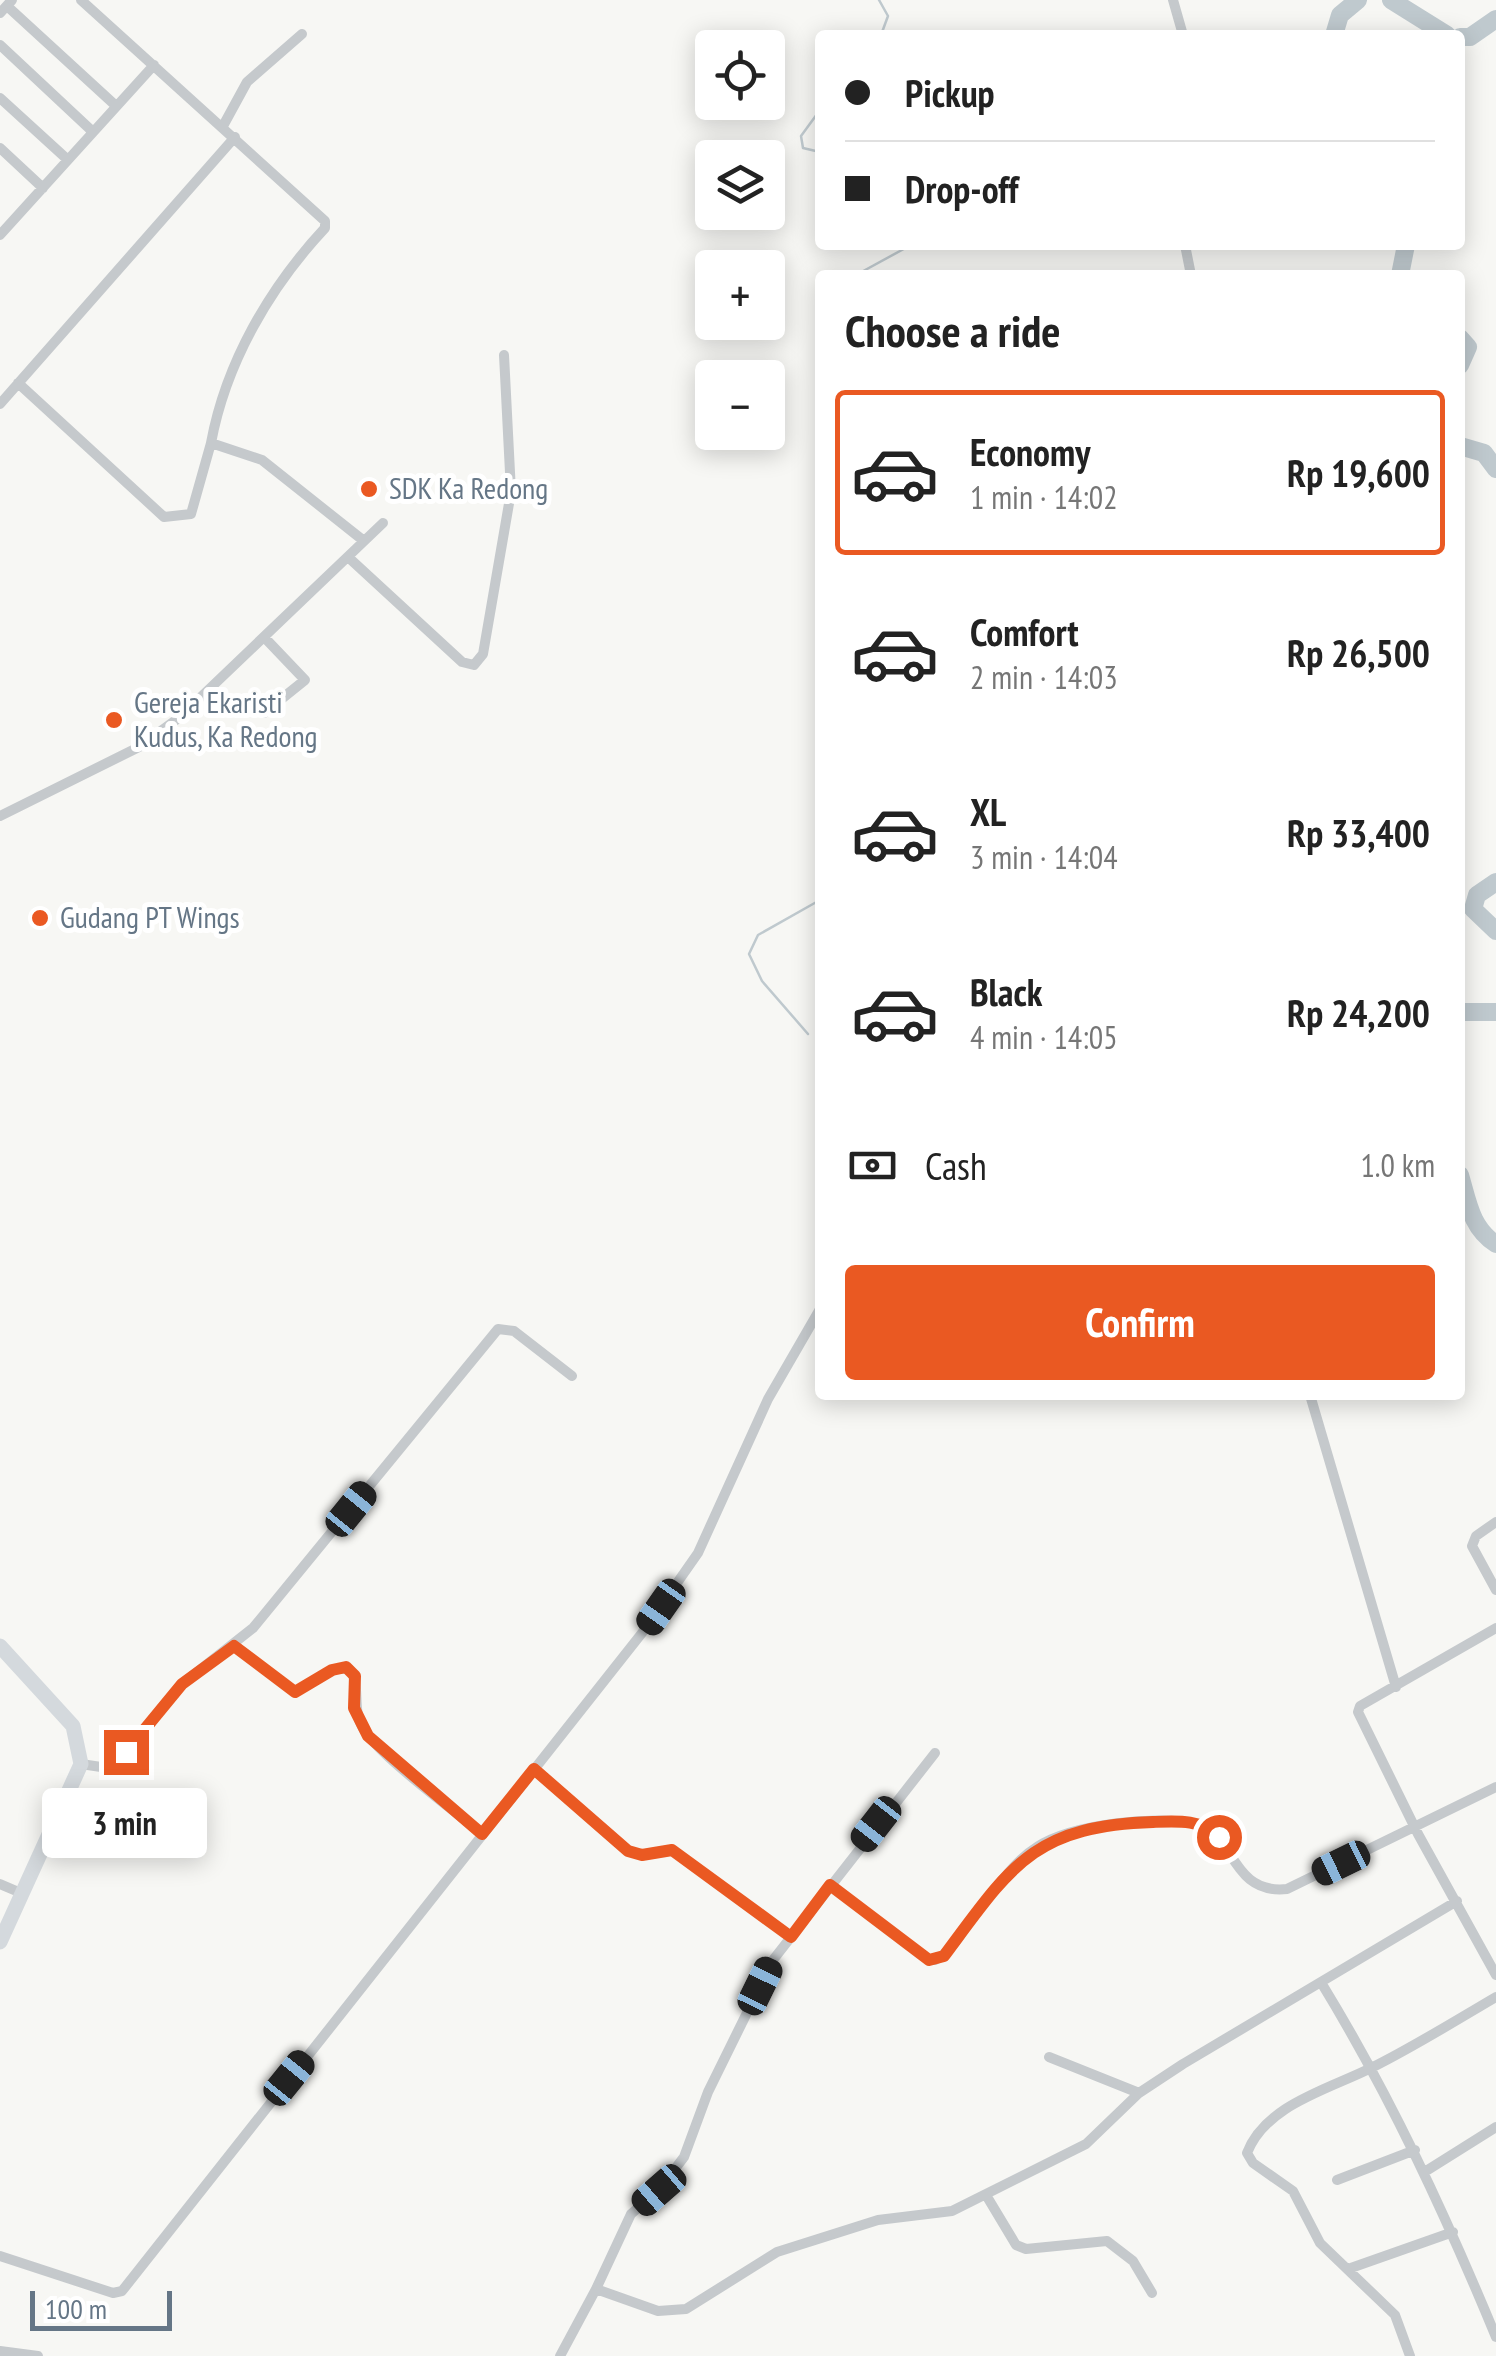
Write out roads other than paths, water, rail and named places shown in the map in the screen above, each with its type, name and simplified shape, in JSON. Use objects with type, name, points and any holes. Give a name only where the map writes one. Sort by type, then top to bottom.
[{"type":"highway","points":[[0,1646],[72,1726],[81,1764],[0,1942]]},
{"type":"street","points":[[18,383],[164,517],[192,514],[229,380],[273,290],[326,226],[235,137],[82,0]]},
{"type":"street","points":[[1174,0],[1183,30]]},
{"type":"street","points":[[6,6],[115,106]]},
{"type":"street","points":[[223,126],[247,82],[282,47],[302,34]]},
{"type":"street","points":[[0,45],[92,131]]},
{"type":"street","points":[[0,235],[154,65]]},
{"type":"street","points":[[0,98],[68,160]]},
{"type":"street","points":[[0,404],[235,137]]},
{"type":"street","points":[[0,148],[43,188]]},
{"type":"street","points":[[348,557],[462,662],[474,664],[483,654],[490,632],[492,590],[511,492],[504,355]]},
{"type":"street","points":[[214,444],[249,454],[364,541]]},
{"type":"street","points":[[0,816],[138,748],[180,717],[383,524]]},
{"type":"street","points":[[264,637],[305,680],[264,713]]},
{"type":"street","points":[[0,2256],[110,2292],[122,2290],[642,1633],[698,1553],[768,1399],[815,1318]]},
{"type":"street","points":[[81,1764],[107,1766],[119,1760],[182,1684],[234,1646],[498,1329],[514,1331],[572,1376]]},
{"type":"street","points":[[1311,1400],[1396,1686]]},
{"type":"street","points":[[1495,1583],[1472,1546],[1476,1536],[1496,1522]]},
{"type":"street","points":[[1496,1628],[1358,1712],[1415,1828],[1496,1975]]},
{"type":"street","points":[[234,1646],[295,1692],[335,1668],[349,1669],[356,1679],[354,1708],[368,1736],[482,1834]]},
{"type":"street","points":[[560,2356],[632,2214],[659,2190],[684,2157],[708,2092],[773,1960],[934,1752]]},
{"type":"street","points":[[534,1769],[628,1851],[642,1855],[672,1850],[791,1937]]},
{"type":"street","points":[[830,1885],[929,1960],[935,1960],[1019,1861],[1049,1840],[1106,1825],[1197,1824],[1219,1837],[1234,1866],[1275,1890],[1287,1889],[1496,1787]]},
{"type":"street","points":[[0,1884],[21,1893]]},
{"type":"street","points":[[596,2289],[658,2311],[686,2309],[777,2252],[878,2220],[952,2211],[1086,2144],[1139,2093],[1456,1901]]},
{"type":"street","points":[[1322,1984],[1373,2067],[1426,2170],[1496,2336]]},
{"type":"street","points":[[1410,2356],[1395,2314],[1312,2231],[1293,2191],[1253,2163],[1247,2154],[1255,2138],[1288,2108],[1373,2067],[1496,1998]]},
{"type":"street","points":[[1049,2057],[1139,2093]]},
{"type":"street","points":[[1426,2170],[1496,2128]]},
{"type":"street","points":[[1337,2180],[1416,2150]]},
{"type":"street","points":[[986,2194],[1016,2245],[1038,2249],[1106,2241],[1133,2261],[1152,2292]]},
{"type":"street","points":[[1348,2268],[1452,2232]]},
{"type":"street","points":[[0,2351],[38,2356]]},
{"type":"waterway","points":[[879,0],[888,16],[883,30]]},
{"type":"waterway","points":[[1336,30],[1340,15],[1358,0]]},
{"type":"waterway","points":[[1391,0],[1439,30]]},
{"type":"waterway","points":[[1465,37],[1496,19]]},
{"type":"waterway","points":[[815,117],[801,136],[803,148],[815,151]]},
{"type":"waterway","points":[[865,270],[902,250]]},
{"type":"waterway","points":[[1401,270],[1405,250]]},
{"type":"waterway","points":[[1465,344],[1465,354]]},
{"type":"waterway","points":[[1465,447],[1484,453],[1496,469]]},
{"type":"waterway","points":[[1496,882],[1477,895],[1473,909],[1496,931]]},
{"type":"waterway","points":[[808,1034],[762,981],[749,954],[758,935],[815,903]]},
{"type":"waterway","points":[[1465,1012],[1496,1012]]},
{"type":"waterway","points":[[1465,1193],[1476,1222],[1496,1244]]},
{"type":"place","name":"SDK Ka Redong","points":[[369,489]]},
{"type":"place","name":"Gereja Ekaristi Kudus, Ka Redong","points":[[114,720]]},
{"type":"place","name":"Gudang PT Wings","points":[[40,918]]}]
